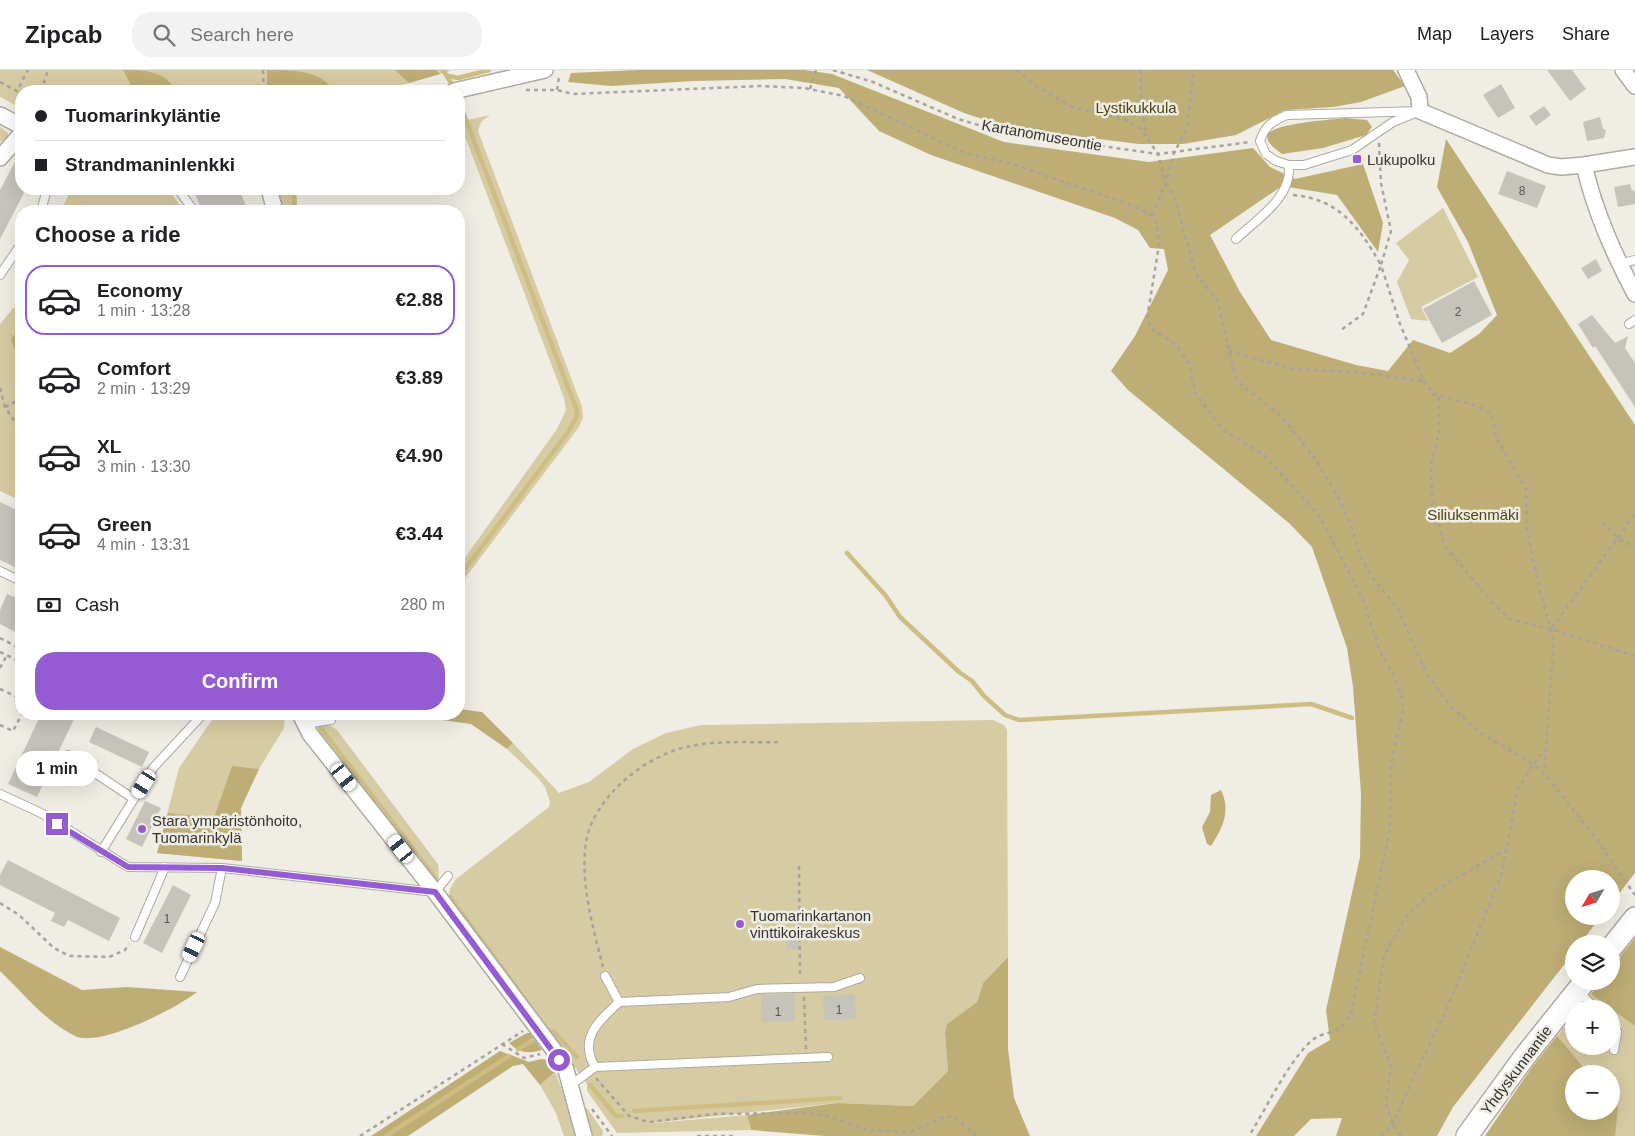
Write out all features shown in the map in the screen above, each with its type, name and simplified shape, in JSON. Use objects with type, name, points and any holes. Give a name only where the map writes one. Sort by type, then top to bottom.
[{"type":"main road","points":[[1620,937],[1635,918]]},
{"type":"main road","name":"Yhdyskunnantie","points":[[1467,1136],[1525,1056],[1578,990]]},
{"type":"street","points":[[465,88],[545,70]]},
{"type":"street","points":[[1406,70],[1419,97],[1420,111],[1548,165],[1561,167],[1584,165],[1635,156]]},
{"type":"street","points":[[1624,70],[1635,86]]},
{"type":"street","points":[[0,115],[15,123]]},
{"type":"street","points":[[0,158],[15,141]]},
{"type":"street","points":[[1584,165],[1594,203],[1619,264],[1635,294]]},
{"type":"street","points":[[303,720],[310,734],[435,892],[552,1049],[566,1070],[584,1136]]},
{"type":"lane","points":[[1420,111],[1393,122],[1352,150],[1304,165],[1289,165],[1276,161],[1266,154],[1260,141],[1263,130],[1270,122],[1287,115],[1420,111]]},
{"type":"lane","points":[[1236,239],[1284,194],[1290,175],[1289,165]]},
{"type":"lane","points":[[0,275],[15,253]]},
{"type":"lane","points":[[1619,264],[1635,260]]},
{"type":"lane","points":[[0,571],[15,578]]},
{"type":"lane","points":[[101,852],[153,768],[197,720]]},
{"type":"lane","points":[[68,755],[134,799]]},
{"type":"lane","points":[[0,794],[43,814],[101,852],[128,867],[222,868],[435,892],[448,876]]},
{"type":"lane","points":[[135,937],[165,867]]},
{"type":"lane","points":[[180,977],[216,903],[222,868]]},
{"type":"lane","points":[[605,976],[619,1002]]},
{"type":"lane","points":[[592,1069],[588,1056],[589,1040],[599,1022],[619,1002],[729,997],[757,989],[834,987],[860,978]]},
{"type":"lane","points":[[571,1085],[592,1069],[828,1057]]},
{"type":"path","points":[[20,85],[28,70]]},
{"type":"path","points":[[43,85],[48,70]]},
{"type":"path","points":[[263,70],[264,85]]},
{"type":"path","points":[[556,90],[558,70]]},
{"type":"path","points":[[810,89],[816,70]]},
{"type":"path","name":"Kartanomuseontie","points":[[833,70],[873,82],[958,120],[1002,132],[1158,154],[1260,141]]},
{"type":"path","points":[[1017,70],[1034,85],[1072,107],[1126,120],[1141,129],[1158,154],[1166,183],[1174,196],[1195,271],[1200,280],[1214,294],[1218,303],[1238,382],[1281,416],[1296,432],[1316,460],[1339,499],[1353,531],[1360,556],[1373,578],[1398,609],[1425,670],[1453,708],[1481,734],[1533,764],[1544,773],[1592,832],[1635,895]]},
{"type":"path","points":[[1142,70],[1141,103],[1146,137]]},
{"type":"path","points":[[1152,216],[1166,183],[1174,153],[1187,128],[1190,116],[1194,70]]},
{"type":"path","points":[[0,82],[15,90]]},
{"type":"path","points":[[522,90],[556,90],[573,94],[760,86],[810,89],[844,96],[965,153],[1012,164],[1128,204],[1152,216],[1157,224],[1159,245],[1147,319],[1152,329],[1176,345],[1189,363],[1196,394],[1223,430],[1264,455],[1319,515],[1363,599],[1380,652],[1394,676],[1402,698],[1403,712],[1391,765],[1390,829],[1351,1014],[1344,1026],[1335,1033],[1319,1036],[1300,1053],[1249,1136]]},
{"type":"path","points":[[1342,330],[1363,314],[1391,231],[1382,183],[1378,134]]},
{"type":"path","points":[[1284,194],[1324,202],[1343,212],[1381,265],[1400,324],[1424,381],[1433,394],[1478,406],[1492,415],[1496,438],[1526,489],[1527,530],[1540,592],[1554,640],[1544,773]]},
{"type":"path","points":[[1230,351],[1293,369],[1354,372],[1424,381]]},
{"type":"path","points":[[0,388],[5,407],[15,422]]},
{"type":"path","points":[[1439,396],[1439,433],[1431,465],[1432,495],[1444,545],[1490,600],[1510,619],[1551,629],[1635,656]]},
{"type":"path","points":[[5,407],[15,402]]},
{"type":"path","points":[[1551,629],[1635,514]]},
{"type":"path","points":[[1603,522],[1617,538],[1635,547]]},
{"type":"path","points":[[0,638],[15,646]]},
{"type":"path","points":[[0,652],[15,659]]},
{"type":"path","points":[[0,668],[7,655]]},
{"type":"path","points":[[0,688],[15,696]]},
{"type":"path","points":[[0,725],[13,731],[19,720]]},
{"type":"path","points":[[605,976],[586,882],[585,862],[586,842],[592,825],[614,792],[639,769],[658,756],[678,749],[693,745],[782,742]]},
{"type":"path","points":[[1380,1136],[1393,1126],[1414,1076],[1446,1011],[1501,876],[1518,789],[1533,764],[1546,749]]},
{"type":"path","points":[[1401,1136],[1393,1126],[1386,1103],[1391,1066],[1374,1022],[1384,956],[1405,918],[1429,894],[1506,849]]},
{"type":"path","points":[[799,866],[800,978],[803,988],[807,1058]]},
{"type":"path","points":[[0,902],[20,915],[54,948],[69,956],[109,957],[125,950],[135,937]]},
{"type":"path","points":[[360,1136],[534,1025]]},
{"type":"path","points":[[502,1044],[524,1058],[552,1049]]},
{"type":"path","points":[[592,1069],[620,1107],[638,1120],[649,1122],[713,1114],[802,1113],[824,1115],[869,1130],[910,1132],[946,1116],[956,1118],[976,1136]]},
{"type":"path","points":[[697,1136],[733,1136]]},
{"type":"shaded area","points":[[0,70],[450,71],[402,85],[15,85],[15,105],[0,97]]},
{"type":"shaded area","points":[[490,115],[481,122],[478,131],[582,407],[583,417],[579,427],[465,578],[465,558],[557,429],[566,410],[564,398],[465,137],[465,121]]},
{"type":"shaded area","points":[[0,127],[8,133],[8,140],[0,142]]},
{"type":"shaded area","points":[[68,195],[173,195],[179,205],[64,205]]},
{"type":"shaded area","points":[[277,195],[296,195],[296,205],[279,205]]},
{"type":"shaded area","points":[[1443,208],[1478,277],[1421,307],[1428,321],[1411,319],[1397,282],[1409,260],[1396,243]]},
{"type":"shaded area","points":[[15,306],[15,498],[0,491],[0,324]]},
{"type":"shaded area","points":[[212,720],[285,720],[284,728],[254,777],[241,808],[242,861],[157,853],[179,768]]},
{"type":"shaded area","name":"Tuomarinkartanon vinttikoirakeskus","points":[[993,720],[1004,725],[1007,730],[1008,957],[983,983],[977,1002],[947,1024],[945,1033],[948,1071],[913,1106],[837,1103],[642,1124],[747,1115],[751,1130],[617,1133],[587,1091],[587,1084],[449,897],[450,889],[456,879],[549,807],[550,802],[545,787],[507,749],[513,743],[559,793],[589,782],[633,749],[666,733],[701,725]]},
{"type":"shaded area","points":[[327,724],[337,730],[438,864],[438,879],[433,878],[320,735],[318,728]]},
{"type":"shaded area","points":[[1635,938],[1635,1136],[1485,1136],[1533,1066],[1565,1026],[1565,1055],[1620,1055],[1620,1000],[1586,1000],[1594,990],[1620,990],[1620,957]]},
{"type":"shaded area","points":[[555,1072],[566,1100],[575,1136],[564,1136],[556,1113],[540,1085]]},
{"type":"shaded area","points":[[584,1108],[587,1108],[603,1131],[602,1136],[589,1136]]},
{"type":"green space","points":[[123,70],[138,70],[160,75],[171,85],[131,85]]},
{"type":"green space","points":[[267,70],[286,70],[314,75],[329,85],[267,85]]},
{"type":"green space","points":[[395,70],[436,70],[440,74],[409,83]]},
{"type":"green space","name":"Siliuksenmäki","points":[[638,70],[805,70],[832,74],[1004,142],[1149,162],[1253,148],[1270,167],[1295,179],[1363,164],[1383,223],[1378,252],[1337,195],[1282,186],[1210,235],[1240,292],[1271,340],[1356,365],[1388,371],[1413,340],[1450,353],[1479,334],[1497,315],[1468,242],[1437,187],[1446,139],[1635,425],[1635,873],[1620,892],[1620,870],[1565,870],[1565,925],[1594,925],[1587,935],[1565,935],[1565,964],[1453,1107],[1437,1136],[1336,1136],[1342,1118],[1311,1119],[1294,1136],[1256,1136],[1308,1053],[1330,1040],[1326,1010],[1360,857],[1361,793],[1353,687],[1347,648],[1312,547],[1290,524],[1128,390],[1111,371],[1135,336],[1168,270],[1164,249],[1150,248],[1138,230],[1115,218],[931,155],[879,131],[839,88],[785,79],[694,81],[611,86],[568,82],[571,73]]},
{"type":"green space","name":"Lystikukkula","points":[[867,70],[1393,70],[1405,86],[1361,102],[1333,107],[1285,110],[1236,135],[1183,144],[1139,144],[1010,128],[964,113]]},
{"type":"green space","points":[[1345,118],[1367,120],[1372,127],[1366,135],[1323,148],[1282,154],[1268,141],[1267,135],[1280,128]]},
{"type":"green space","points":[[15,334],[15,350],[11,339]]},
{"type":"green space","points":[[465,710],[482,712],[513,743],[507,749],[471,724],[442,720],[465,720]]},
{"type":"green space","points":[[232,766],[259,769],[241,808],[242,861],[157,853],[168,813],[214,818]]},
{"type":"green space","points":[[1221,790],[1225,805],[1224,819],[1211,846],[1207,844],[1202,827],[1210,812],[1211,795]]},
{"type":"green space","points":[[1635,938],[1635,1026],[1620,1015],[1620,1000],[1599,1000],[1591,994],[1594,990],[1620,990],[1620,957]]},
{"type":"green space","points":[[0,947],[82,990],[127,987],[197,992],[156,1016],[119,1032],[86,1038],[75,1036],[54,1023],[0,971]]},
{"type":"green space","points":[[1008,957],[1008,1049],[1014,1098],[1030,1136],[825,1136],[751,1130],[747,1115],[837,1103],[913,1106],[948,1071],[945,1033],[947,1024],[977,1002],[983,983]]},
{"type":"green space","points":[[530,1033],[542,1050],[524,1052],[509,1043]]},
{"type":"green space","points":[[1557,1036],[1565,1046],[1565,1055],[1573,1055],[1581,1065],[1565,1065],[1565,1120],[1617,1120],[1615,1136],[1485,1136],[1533,1066]]},
{"type":"green space","points":[[500,1051],[529,1062],[541,1059],[547,1060],[555,1072],[540,1085],[523,1064],[513,1066],[408,1136],[371,1136]]},
{"type":"building","points":[[1547,70],[1572,70],[1586,89],[1570,101]]},
{"type":"building","points":[[1501,84],[1515,108],[1498,118],[1483,95]]},
{"type":"building","points":[[1544,106],[1551,115],[1536,126],[1529,116]]},
{"type":"building","points":[[1600,117],[1603,129],[1606,130],[1604,138],[1587,141],[1583,122]]},
{"type":"building","points":[[15,161],[15,195],[23,195],[18,205],[15,205],[15,210],[0,239],[0,190]]},
{"type":"building","points":[[1507,171],[1546,186],[1537,208],[1498,194]]},
{"type":"building","points":[[1630,184],[1632,191],[1635,190],[1635,204],[1618,207],[1614,187]]},
{"type":"building","points":[[195,195],[241,195],[246,205],[200,205]]},
{"type":"building","points":[[1596,259],[1602,271],[1588,279],[1581,268]]},
{"type":"building","points":[[1474,281],[1492,315],[1442,343],[1423,309]]},
{"type":"building","points":[[1592,315],[1615,343],[1628,336],[1625,348],[1635,363],[1635,407],[1595,346],[1593,348],[1578,324]]},
{"type":"building","points":[[0,502],[15,509],[15,567],[0,560]]},
{"type":"building","points":[[7,594],[15,597],[15,632],[0,624],[0,610]]},
{"type":"building","points":[[38,720],[74,720],[37,797],[8,784]]},
{"type":"building","points":[[96,727],[149,752],[142,767],[89,742]]},
{"type":"building","points":[[145,801],[161,808],[142,847],[126,839]]},
{"type":"building","points":[[8,860],[120,918],[109,941],[68,920],[64,927],[51,921],[55,913],[0,885],[0,875]]},
{"type":"building","points":[[173,885],[191,895],[162,953],[143,943]]},
{"type":"building","points":[[786,938],[798,938],[799,949],[787,949]]},
{"type":"building","points":[[794,994],[795,1021],[762,1022],[761,995]]},
{"type":"building","points":[[855,995],[856,1019],[824,1020],[823,996]]},
{"type":"waterway","points":[[443,70],[452,85]]},
{"type":"waterway","points":[[449,76],[458,78],[489,70]]},
{"type":"waterway","points":[[465,117],[577,411],[576,418],[568,432],[465,569]]},
{"type":"waterway","points":[[294,195],[295,205]]},
{"type":"waterway","points":[[847,553],[886,596],[900,617],[959,672],[972,681],[984,696],[1005,715],[1019,720],[1311,704],[1352,718]]},
{"type":"waterway","points":[[320,727],[436,879]]},
{"type":"waterway","points":[[450,897],[535,1013]]},
{"type":"waterway","points":[[546,1030],[553,1031],[577,1057]]},
{"type":"waterway","points":[[518,1049],[535,1039]]},
{"type":"waterway","points":[[386,1136],[509,1056]]},
{"type":"waterway","points":[[590,1085],[616,1116],[622,1116]]},
{"type":"waterway","points":[[634,1111],[840,1098]]},
{"type":"place","name":"Lukupolku","points":[[1357,159]]},
{"type":"place","name":"Stara ympäristönhoito, Tuomarinkylä","points":[[142,829]]},
{"type":"place","name":"Tuomarinkartanon vinttikoirakeskus","points":[[740,924]]},
{"type":"route","points":[[57,824],[128,867],[222,868],[435,892],[559,1060]]}]
